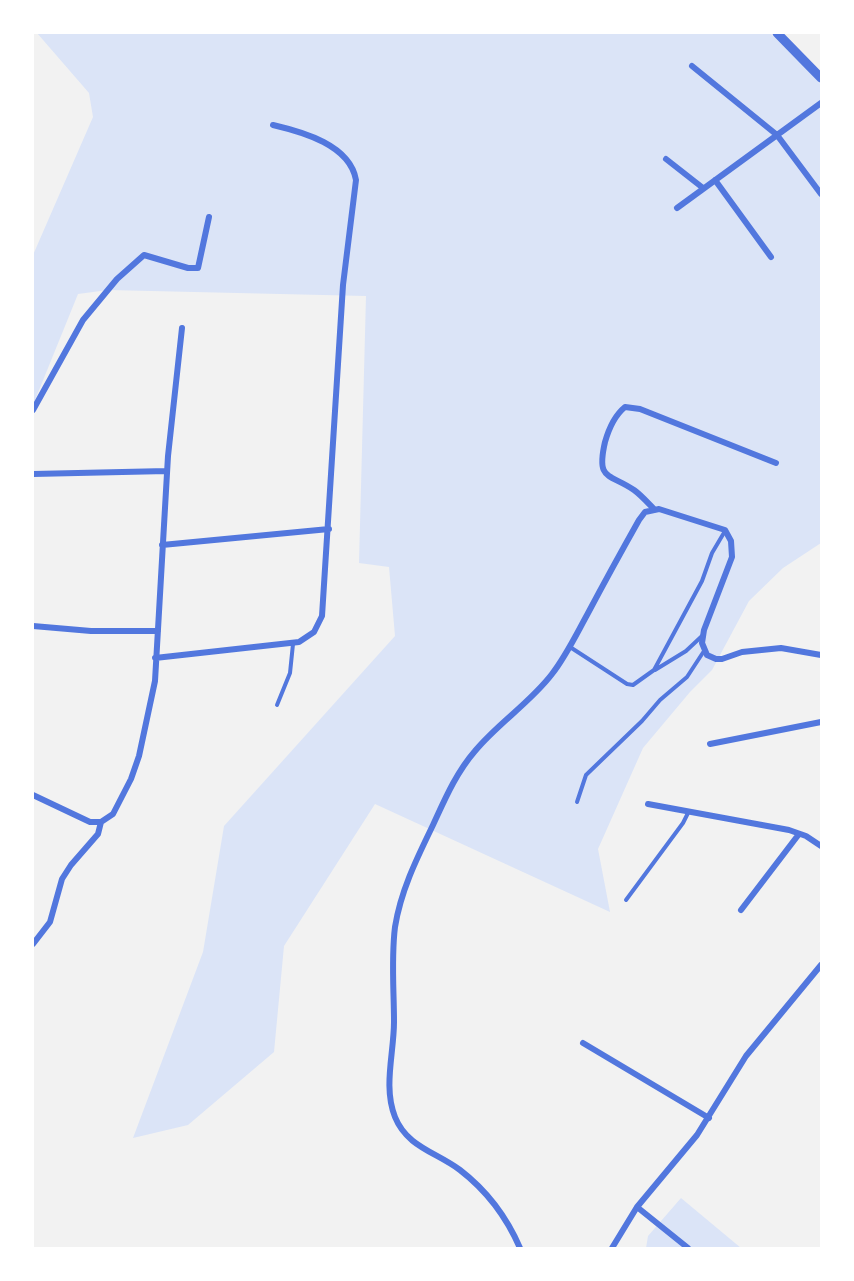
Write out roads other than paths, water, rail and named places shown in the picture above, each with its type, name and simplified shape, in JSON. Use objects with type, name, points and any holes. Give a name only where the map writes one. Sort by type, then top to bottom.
[{"type":"street","points":[[777,33],[821,78]]},
{"type":"street","points":[[692,66],[777,135],[821,194]]},
{"type":"street","points":[[676,208],[821,103]]},
{"type":"street","points":[[155,658],[293,644],[305,640],[321,622],[329,529],[342,295],[356,180],[352,165],[343,155],[306,134],[273,124]]},
{"type":"street","points":[[666,159],[704,188]]},
{"type":"street","points":[[715,180],[771,257]]},
{"type":"street","points":[[33,410],[83,320],[132,264],[144,255],[188,268],[198,268],[209,217]]},
{"type":"street","points":[[33,795],[90,822],[101,822],[113,814],[131,779],[139,756],[155,681],[167,471],[182,327]]},
{"type":"street","points":[[776,463],[640,409],[625,407],[615,415],[602,459],[603,469],[613,480],[634,490],[654,509],[725,530],[733,546],[732,557],[720,592],[709,611],[702,643],[705,651],[716,659],[742,652],[768,649],[794,650],[821,656]]},
{"type":"street","points":[[33,474],[167,471]]},
{"type":"street","points":[[520,1248],[502,1214],[481,1189],[455,1167],[413,1143],[395,1118],[389,1091],[394,1036],[393,949],[399,909],[408,878],[459,773],[481,743],[545,684],[570,647],[639,520],[645,512],[654,509]]},
{"type":"street","points":[[162,545],[329,529]]},
{"type":"street","points":[[33,626],[91,631],[158,631]]},
{"type":"street","points":[[710,744],[821,722]]},
{"type":"street","points":[[648,804],[778,827],[799,834],[821,846]]},
{"type":"street","points":[[33,945],[50,922],[62,879],[98,834],[101,822]]},
{"type":"street","points":[[741,910],[799,834]]},
{"type":"street","points":[[612,1248],[637,1207],[709,1118],[746,1056],[821,965]]},
{"type":"street","points":[[584,1043],[709,1118]]},
{"type":"street","points":[[637,1207],[688,1248]]},
{"type":"lane","points":[[654,670],[702,581],[712,553],[725,530]]},
{"type":"lane","points":[[570,647],[627,684],[633,685],[687,651],[703,635]]},
{"type":"lane","points":[[277,705],[290,673],[293,644]]},
{"type":"lane","points":[[577,802],[586,775],[642,721],[660,700],[687,677],[705,651]]},
{"type":"lane","points":[[626,900],[683,823],[689,811]]}]
